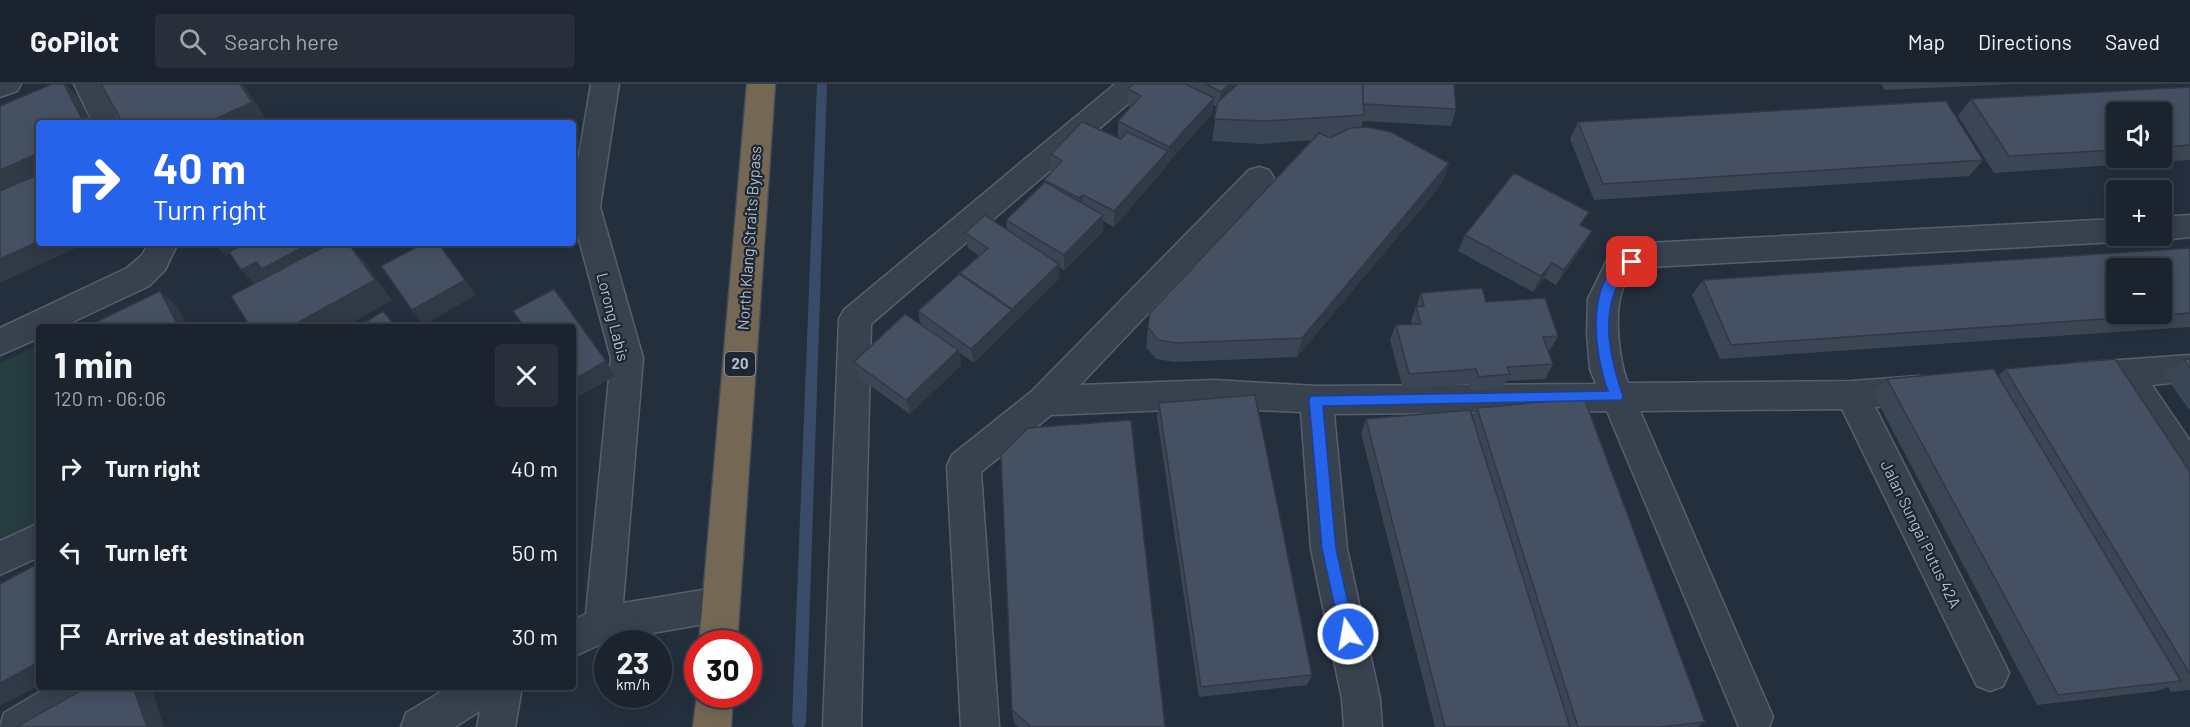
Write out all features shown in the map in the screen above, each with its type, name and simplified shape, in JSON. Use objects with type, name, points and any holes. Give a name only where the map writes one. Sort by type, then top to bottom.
[{"type":"highway","name":"North Klang Straits Bypass","points":[[719,630],[761,84]]},
{"type":"highway","points":[[712,727],[713,708]]},
{"type":"street","points":[[0,87],[7,84]]},
{"type":"street","points":[[88,84],[106,120]]},
{"type":"street","name":"Lorong Labis","points":[[588,632],[627,358],[585,207],[605,84]]},
{"type":"street","points":[[842,727],[855,320],[1133,84]]},
{"type":"street","points":[[980,727],[964,466],[1044,401],[1258,178]]},
{"type":"street","points":[[2172,227],[2190,226]]},
{"type":"street","points":[[1754,717],[1606,369],[1602,334],[1604,299],[1618,269],[1646,255],[2106,231]]},
{"type":"street","points":[[38,324],[138,277],[154,262],[162,246]]},
{"type":"street","points":[[0,342],[36,325]]},
{"type":"street","points":[[2043,380],[2190,368]]},
{"type":"street","points":[[2127,373],[2190,470]]},
{"type":"street","points":[[1044,401],[1154,396],[1277,395],[1316,400],[1852,395],[1948,387]]},
{"type":"street","name":"Jalan Sungai Putus 42A","points":[[1852,395],[1990,673]]},
{"type":"street","points":[[1316,400],[1329,549],[1362,713]]},
{"type":"street","points":[[0,559],[36,541]]},
{"type":"street","points":[[588,632],[721,604]]},
{"type":"street","points":[[18,727],[78,690]]},
{"type":"street","points":[[420,727],[478,690]]},
{"type":"street","points":[[496,727],[502,690]]},
{"type":"green space","points":[[36,346],[36,528],[0,546],[0,363]]},
{"type":"building","points":[[52,84],[64,84],[82,120],[36,120],[36,154],[0,170],[0,106]]},
{"type":"building","points":[[101,84],[240,84],[252,102],[213,120],[121,120]]},
{"type":"building","points":[[1133,84],[1185,84],[1214,98],[1169,147],[1118,121],[1141,96],[1128,89]]},
{"type":"building","points":[[1206,84],[1229,84],[1221,92]]},
{"type":"building","points":[[1238,84],[1362,84],[1364,115],[1264,121],[1214,119],[1218,102]]},
{"type":"building","points":[[1363,84],[1454,84],[1456,109],[1363,104]]},
{"type":"building","points":[[2190,87],[2190,145],[2172,146],[2172,102],[2106,102],[2106,151],[2009,156],[1971,99]]},
{"type":"building","points":[[1946,101],[1983,160],[1603,184],[1578,122]]},
{"type":"building","points":[[252,116],[255,120],[243,120]]},
{"type":"building","points":[[1082,122],[1121,139],[1127,132],[1168,151],[1114,211],[1083,195],[1079,198],[1044,180],[1062,161],[1051,154]]},
{"type":"building","points":[[1367,127],[1391,132],[1449,163],[1302,338],[1177,343],[1158,340],[1148,327],[1150,313],[1319,133],[1330,138],[1350,128]]},
{"type":"building","points":[[1514,173],[1589,212],[1580,225],[1592,231],[1564,270],[1552,263],[1541,276],[1465,235]]},
{"type":"building","points":[[36,175],[36,242],[0,259],[0,191]]},
{"type":"building","points":[[1045,182],[1103,215],[1064,255],[1006,220]]},
{"type":"building","points":[[985,215],[1059,264],[1012,309],[960,273],[988,248],[965,233]]},
{"type":"building","points":[[240,246],[304,246],[262,269],[256,262],[241,270],[229,252]]},
{"type":"building","points":[[325,246],[350,246],[375,280],[295,324],[246,324],[248,323],[231,296]]},
{"type":"building","points":[[418,246],[440,246],[465,280],[412,310],[381,266]]},
{"type":"building","points":[[2190,248],[2190,313],[2172,314],[2172,258],[2106,258],[2106,319],[1731,345],[1703,280]]},
{"type":"building","points":[[959,274],[1012,310],[971,349],[918,311]]},
{"type":"building","points":[[1482,288],[1486,302],[1545,298],[1558,336],[1543,337],[1553,364],[1507,367],[1510,374],[1479,377],[1476,369],[1409,374],[1396,325],[1421,324],[1416,307],[1424,306],[1421,293]]},
{"type":"building","points":[[554,289],[606,361],[576,378],[576,324],[522,324],[513,311]]},
{"type":"building","points":[[160,291],[177,324],[92,324]]},
{"type":"building","points":[[383,311],[394,324],[363,324]]},
{"type":"building","points":[[905,314],[958,350],[906,400],[854,362]]},
{"type":"building","points":[[2115,359],[2190,472],[2190,674],[2005,369]]},
{"type":"building","points":[[2184,359],[2190,359],[2190,368]]},
{"type":"building","points":[[1994,369],[2181,681],[2058,695],[1887,379]]},
{"type":"building","points":[[1255,395],[1312,675],[1201,687],[1159,403]]},
{"type":"building","points":[[1584,398],[1705,722],[1660,727],[1578,727],[1477,408]]},
{"type":"building","points":[[1470,410],[1570,727],[1445,727],[1366,419]]},
{"type":"building","points":[[1131,420],[1165,727],[1031,727],[1012,710],[1001,455],[1028,428]]},
{"type":"building","points":[[36,565],[36,664],[0,683],[0,584]]},
{"type":"building","points":[[82,690],[134,690],[147,727],[16,727]]},
{"type":"waterway","points":[[799,723],[822,84]]},
{"type":"route","points":[[1348,634],[1329,549],[1316,400],[1617,396],[1606,369],[1602,334],[1604,299],[1618,269],[1632,262]]}]
